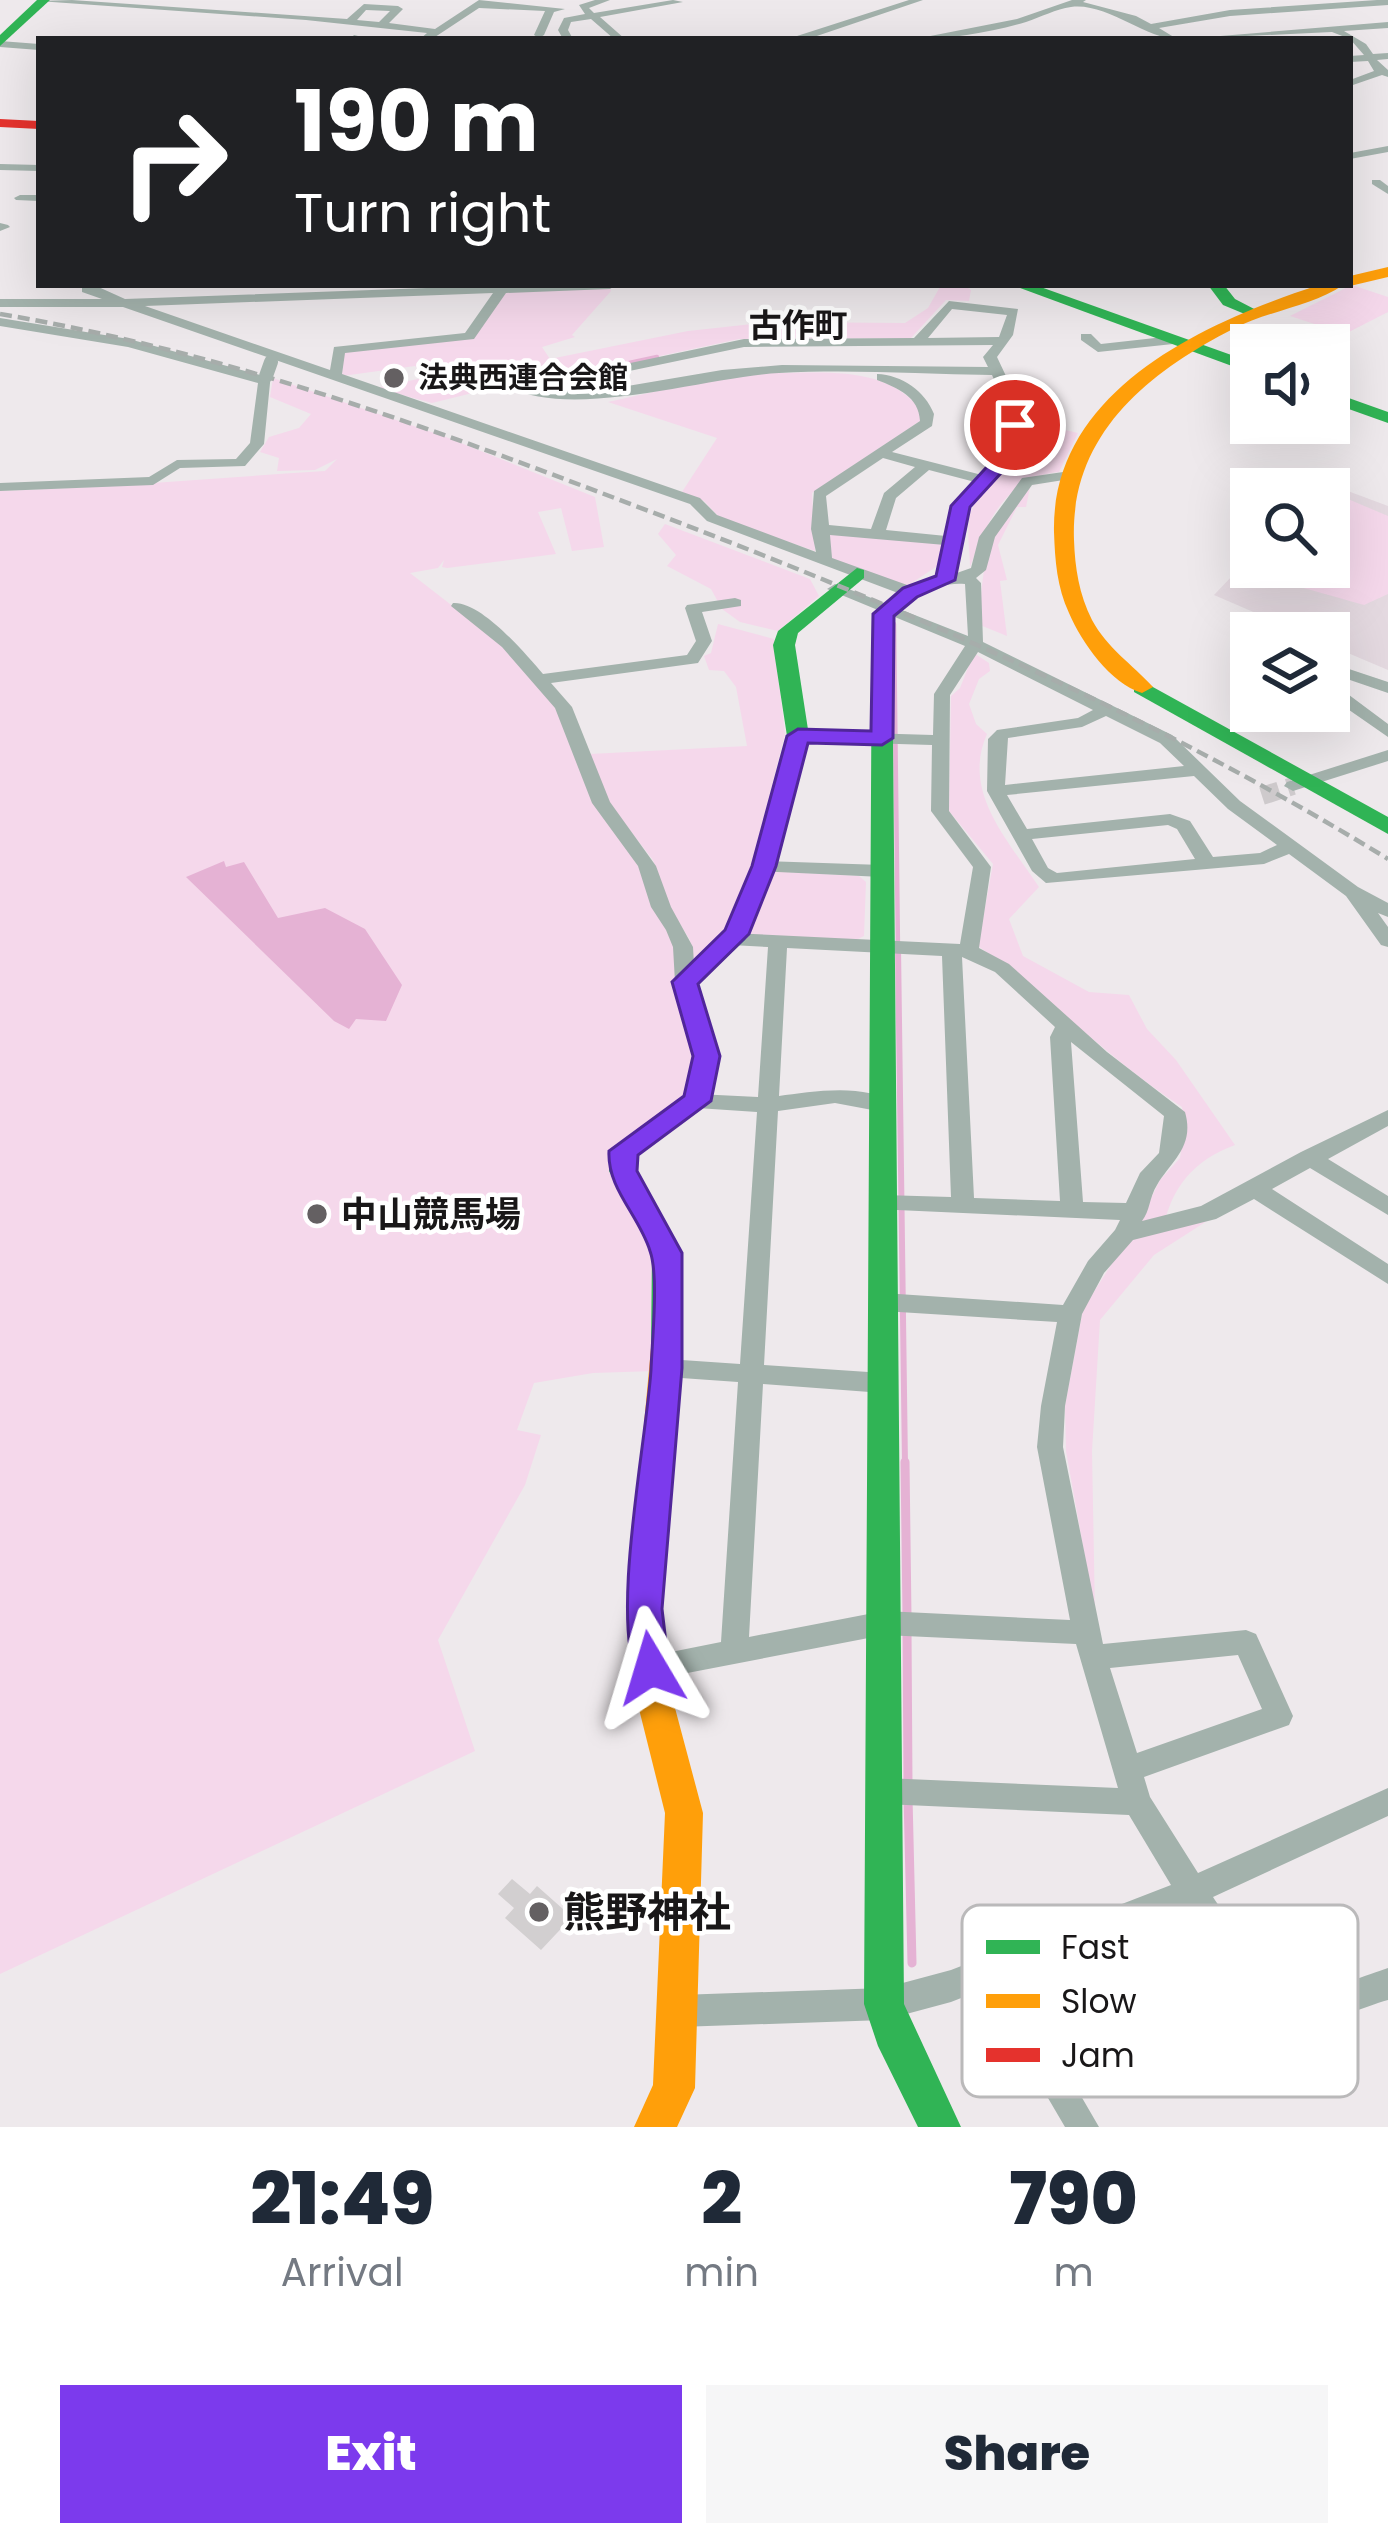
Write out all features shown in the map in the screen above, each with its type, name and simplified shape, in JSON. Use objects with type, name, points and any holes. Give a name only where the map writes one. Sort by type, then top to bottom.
[{"type":"street","points":[[539,35],[566,8],[605,0]]},
{"type":"street","points":[[807,36],[918,0]]},
{"type":"street","points":[[0,43],[44,1],[350,21],[429,35],[480,2],[566,8],[597,17],[613,36]]},
{"type":"street","points":[[566,36],[567,20],[678,2]]},
{"type":"street","points":[[936,36],[1019,21],[1078,2],[1167,36]]},
{"type":"street","points":[[1151,27],[1230,13],[1388,2]]},
{"type":"street","points":[[350,21],[364,8],[398,9],[382,25]]},
{"type":"street","points":[[1300,8],[1346,36]]},
{"type":"street","points":[[458,14],[508,19]]},
{"type":"street","points":[[779,22],[795,36]]},
{"type":"street","points":[[1232,36],[1388,25]]},
{"type":"street","points":[[381,36],[397,27]]},
{"type":"street","points":[[1353,40],[1384,73],[1353,82]]},
{"type":"street","points":[[0,43],[36,47]]},
{"type":"street","points":[[1353,59],[1388,56]]},
{"type":"street","points":[[0,123],[36,125]]},
{"type":"street","points":[[1353,155],[1388,149]]},
{"type":"street","points":[[0,167],[36,168]]},
{"type":"street","points":[[20,198],[36,198]]},
{"type":"street","points":[[1353,280],[1388,272]]},
{"type":"street","points":[[86,288],[269,369]]},
{"type":"street","points":[[0,303],[529,288]]},
{"type":"street","points":[[1029,288],[1230,357]]},
{"type":"street","points":[[1047,288],[1185,342]]},
{"type":"street","points":[[1218,288],[1229,302],[1252,312]]},
{"type":"street","points":[[1326,288],[1252,312],[1185,342],[1120,393],[1091,428],[1070,476],[1061,549],[1079,618],[1101,651],[1142,688],[1302,783],[1388,827]]},
{"type":"street","points":[[335,378],[339,350],[469,336],[502,289]]},
{"type":"street","points":[[918,341],[949,304],[1014,312],[990,357],[1016,410],[1015,425],[1004,460],[960,506],[956,578]]},
{"type":"street","points":[[0,322],[335,378],[695,501],[712,518],[839,575],[910,592]]},
{"type":"street","points":[[1086,337],[1098,348],[1185,342]]},
{"type":"street","points":[[601,395],[588,376],[758,344],[1002,341]]},
{"type":"street","points":[[758,344],[759,370]]},
{"type":"street","points":[[0,487],[153,481],[177,464],[240,463],[257,444],[269,369]]},
{"type":"street","points":[[514,386],[547,394],[601,395],[759,370],[994,371]]},
{"type":"street","points":[[852,370],[904,385],[929,414],[927,423],[819,494],[819,529],[839,575],[885,615],[974,644],[1166,739],[1234,805],[1352,891],[1388,911]]},
{"type":"street","points":[[1350,400],[1388,414]]},
{"type":"street","points":[[878,453],[985,480]]},
{"type":"street","points":[[878,532],[889,496],[926,465]]},
{"type":"street","points":[[940,2127],[892,2032],[884,2003],[885,615],[910,592],[978,570],[987,537],[1027,481],[1070,476]]},
{"type":"street","points":[[819,529],[956,541]]},
{"type":"street","points":[[685,982],[731,939],[764,866],[798,736],[784,645],[788,631],[839,575]]},
{"type":"street","points":[[956,578],[973,583],[974,644],[958,666],[954,683],[942,694],[940,812],[982,867],[960,950],[963,1206]]},
{"type":"street","points":[[541,679],[692,659],[704,641],[694,608],[734,603]]},
{"type":"street","points":[[459,606],[508,644],[563,706],[601,803],[647,866],[661,907],[683,947],[685,982],[707,1056],[697,1101]]},
{"type":"street","points":[[1350,675],[1388,688]]},
{"type":"street","points":[[1350,700],[1384,722]]},
{"type":"street","points":[[1109,708],[1082,722],[1003,734],[998,739],[996,791],[1041,871],[1053,879],[1264,858],[1289,847]]},
{"type":"street","points":[[798,736],[940,740]]},
{"type":"street","points":[[1302,783],[1388,755]]},
{"type":"street","points":[[996,791],[1199,770]]},
{"type":"street","points":[[1234,805],[1262,796]]},
{"type":"street","points":[[1021,835],[1170,819],[1184,825],[1207,864]]},
{"type":"street","points":[[764,866],[882,871]]},
{"type":"street","points":[[1352,891],[1388,941]]},
{"type":"street","points":[[731,939],[960,950],[1002,968],[1066,1027],[1174,1112],[1178,1121],[1169,1156],[1148,1179],[1131,1223],[1096,1267],[1070,1314],[1050,1447],[1090,1645],[1137,1802],[1203,1905]]},
{"type":"street","points":[[734,1651],[778,941]]},
{"type":"street","points":[[1066,1027],[1060,1037],[1072,1210]]},
{"type":"street","points":[[656,2127],[674,2088],[684,1813],[651,1668],[644,1609],[667,1368],[667,1253],[623,1171],[624,1151],[697,1101],[767,1105],[835,1096],[883,1105]]},
{"type":"street","points":[[884,1203],[1072,1210],[1131,1223],[1208,1213],[1309,1157],[1384,1123]]},
{"type":"street","points":[[1309,1157],[1388,1208]]},
{"type":"street","points":[[1253,1188],[1388,1275]]},
{"type":"street","points":[[884,1302],[1070,1314]]},
{"type":"street","points":[[667,1368],[884,1383]]},
{"type":"street","points":[[651,1668],[884,1623],[1090,1645],[1246,1642],[1279,1716],[1130,1769]]},
{"type":"street","points":[[884,1791],[1137,1802]]},
{"type":"street","points":[[1156,1905],[1388,1802]]},
{"type":"street","points":[[679,2011],[884,2003],[962,1979]]},
{"type":"street","points":[[1358,1993],[1388,1984]]},
{"type":"street","points":[[1065,2097],[1083,2127]]},
{"type":"shaded area","points":[[1353,285],[1388,297],[1388,312],[1350,331],[1350,324],[1314,324],[1290,316]]},
{"type":"shaded area","points":[[610,288],[572,335],[575,337],[542,347],[550,359],[688,331],[770,322],[905,323],[928,308],[939,288],[971,290],[969,301],[946,300],[911,338],[739,339],[539,382],[547,391],[513,383],[432,403],[376,388],[427,377],[415,366],[342,376],[343,354],[351,350],[473,337],[506,292]]},
{"type":"shaded area","points":[[725,376],[871,378],[891,385],[923,413],[920,421],[812,493],[815,551],[721,519],[704,501],[682,492],[717,438],[608,402]]},
{"type":"shaded area","name":"中山競馬場","points":[[273,378],[446,437],[595,497],[604,547],[572,551],[561,508],[538,512],[556,554],[447,568],[442,567],[444,560],[438,568],[410,573],[499,642],[557,709],[672,932],[699,1061],[689,1097],[612,1150],[658,1255],[655,1371],[593,1373],[534,1383],[517,1430],[541,1435],[525,1485],[438,1640],[475,1751],[0,1974],[0,491],[325,471],[337,459],[315,470],[277,471],[279,458],[260,452],[269,437],[299,428],[311,414],[270,397]]},
{"type":"shaded area","points":[[1027,411],[1058,411],[1057,428],[1078,433],[1059,472],[1025,482],[1001,504],[970,567],[972,509],[1022,446]]},
{"type":"shaded area","points":[[1031,482],[1026,507],[1017,507],[998,545],[1007,580],[1000,581],[1007,636],[980,625],[983,580],[996,534]]},
{"type":"shaded area","points":[[1350,492],[1388,506],[1388,670],[1350,654],[1350,612],[1253,612],[1214,595],[1230,578],[1230,588],[1350,588]]},
{"type":"shaded area","points":[[1350,500],[1388,516],[1388,594],[1364,605],[1303,588],[1350,588]]},
{"type":"shaded area","points":[[665,524],[810,579],[819,596],[778,631],[740,622],[722,609],[711,589],[667,566],[676,555],[658,534]]},
{"type":"shaded area","points":[[826,536],[946,543],[945,561],[907,586],[832,560]]},
{"type":"shaded area","points":[[718,624],[774,639],[785,734],[751,867],[723,935],[691,969],[690,940],[668,905],[653,860],[608,802],[590,754],[747,746],[736,687],[724,671],[709,670],[704,656],[711,653]]},
{"type":"shaded area","points":[[974,653],[989,663],[990,671],[979,679],[969,704],[976,724],[987,734],[981,755],[984,796],[1039,887],[1009,919],[1023,956],[1089,992],[1129,995],[1147,1029],[1176,1060],[1235,1145],[1187,1177],[1172,1201],[1163,1230],[1207,1221],[1154,1255],[1100,1320],[1092,1451],[1095,1613],[1066,1451],[1065,1406],[1083,1309],[1160,1180],[1180,1158],[1185,1124],[1182,1107],[978,946],[993,864],[949,811],[951,696],[960,688]]},
{"type":"shaded area","points":[[224,861],[226,867],[244,862],[278,918],[325,908],[365,929],[402,985],[386,1021],[356,1019],[349,1029],[334,1021],[186,877]]},
{"type":"shaded area","points":[[767,871],[859,876],[866,882],[864,936],[854,941],[742,936]]},
{"type":"building","name":"熊野神社","points":[[512,1879],[530,1894],[537,1886],[572,1917],[541,1950],[505,1918],[514,1908],[498,1894]]},
{"type":"waterway","points":[[532,384],[657,357]]},
{"type":"waterway","points":[[894,624],[898,950]]},
{"type":"waterway","points":[[898,947],[905,1465]]},
{"type":"waterway","points":[[905,1462],[907,1616]]},
{"type":"waterway","points":[[907,1629],[908,1784]]},
{"type":"waterway","points":[[908,1797],[912,1963]]},
{"type":"tunnel","points":[[1262,796],[1293,786]]},
{"type":"railway","points":[[0,314],[163,348],[321,394],[478,447],[731,543],[924,622],[1113,708],[1388,859]]},
{"type":"traffic: fast","points":[[0,42],[44,0]]},
{"type":"traffic: fast","points":[[1028,288],[1230,360]]},
{"type":"traffic: fast","points":[[1218,288],[1229,302],[1252,312]]},
{"type":"traffic: fast","points":[[1350,404],[1388,418]]},
{"type":"traffic: fast","points":[[667,1348],[667,1253],[623,1171],[624,1151],[697,1101],[707,1056],[685,982],[736,934],[764,867],[798,736],[784,645],[788,631],[857,574]]},
{"type":"traffic: fast","points":[[882,620],[884,2004],[892,2032],[940,2127]]},
{"type":"traffic: fast","points":[[1142,687],[1388,827]]},
{"type":"traffic: slow","points":[[1353,280],[1388,272]]},
{"type":"traffic: slow","points":[[1142,687],[1113,663],[1091,635],[1069,586],[1063,509],[1077,458],[1104,415],[1141,378],[1185,347],[1234,322],[1326,288]]},
{"type":"traffic: slow","points":[[655,2127],[674,2088],[684,1813],[653,1693],[644,1609],[667,1348]]},
{"type":"traffic: jam","points":[[0,123],[36,125]]},
{"type":"place","name":"法典西連合会館","points":[[394,378]]},
{"type":"place","name":"中山競馬場","points":[[317,1214]]},
{"type":"place","name":"熊野神社","points":[[539,1912]]},
{"type":"district","name":"古作町","points":[[798,325]]},
{"type":"route","points":[[651,1668],[644,1609],[667,1368],[667,1253],[623,1171],[624,1151],[697,1101],[707,1056],[685,982],[736,934],[764,866],[798,736],[882,738],[883,614],[910,592],[945,580],[954,554],[960,506],[1004,460],[1015,425]]}]
